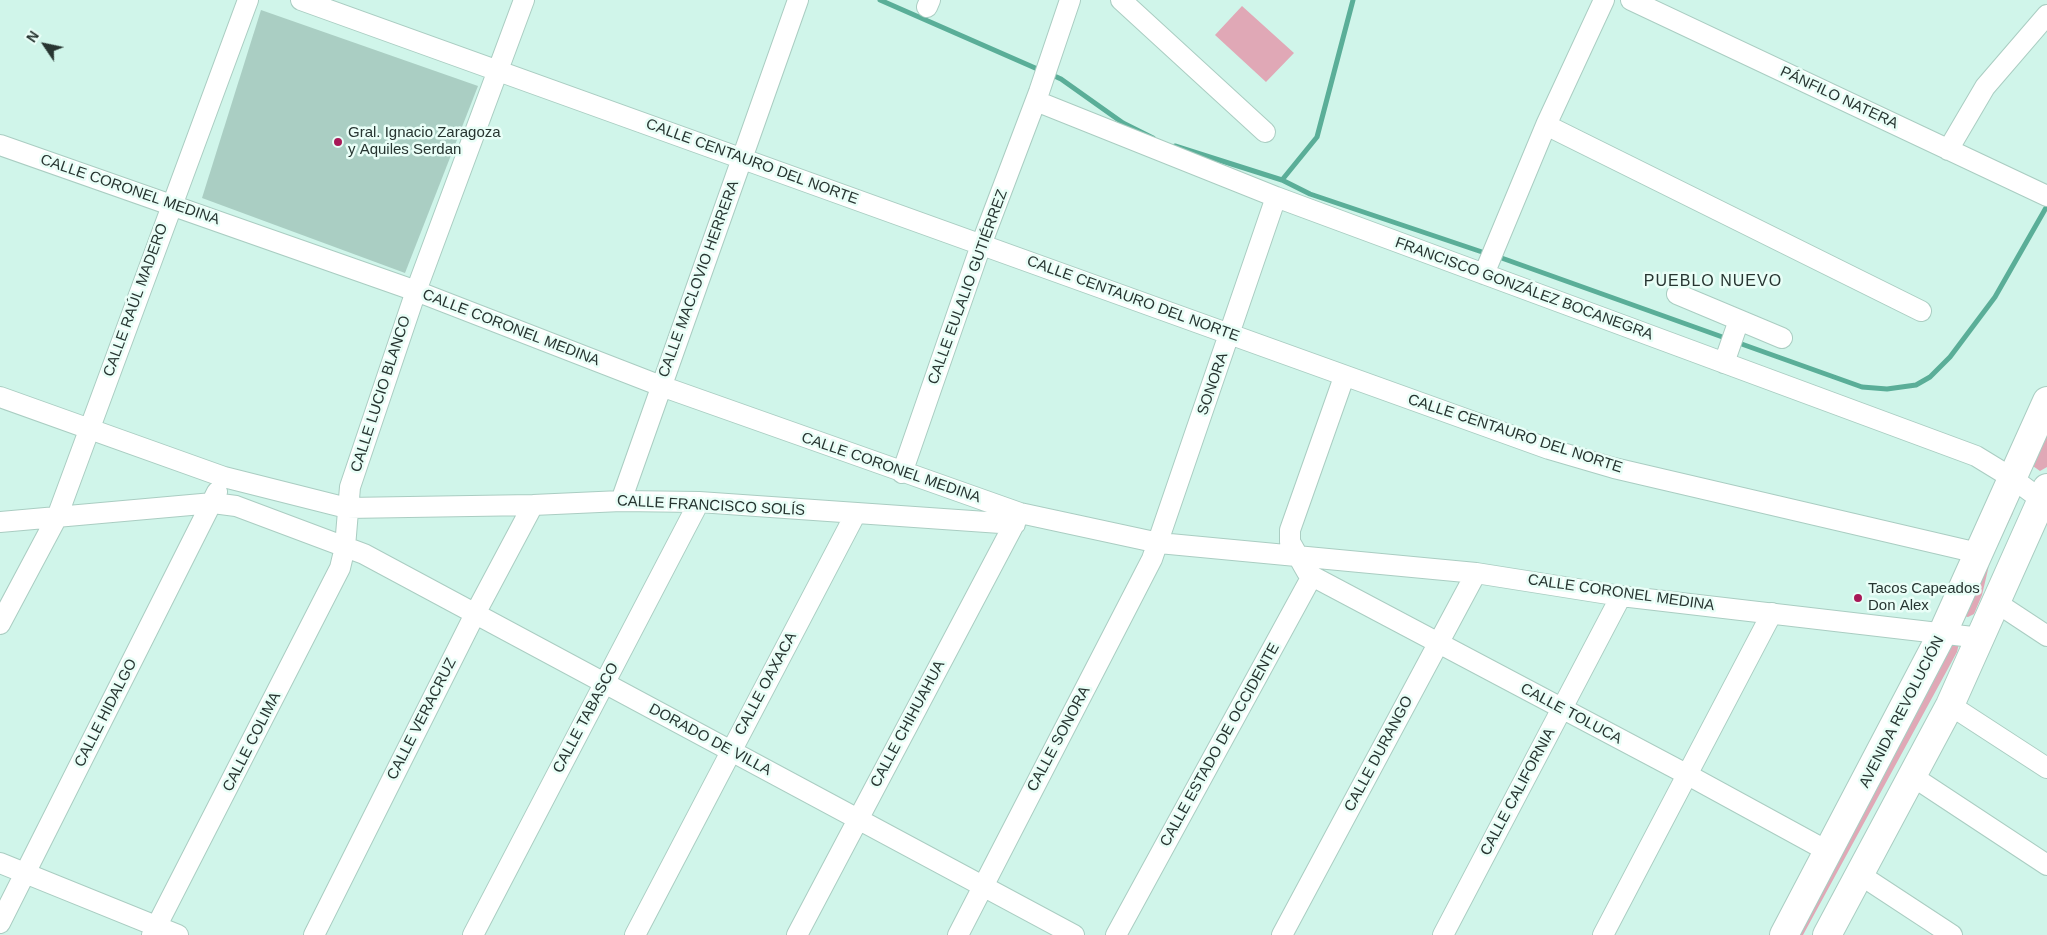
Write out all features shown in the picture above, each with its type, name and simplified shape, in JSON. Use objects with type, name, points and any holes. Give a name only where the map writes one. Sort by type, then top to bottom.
[{"type":"street","name":"CALLE RAÚL MADERO","points":[[0,624],[57,517],[171,204],[248,0]]},
{"type":"street","name":"CALLE CENTAURO DEL NORTE","points":[[301,0],[1487,428],[1614,468],[1978,553]]},
{"type":"street","name":"CALLE LUCIO BLANCO","points":[[344,547],[350,487],[416,291],[524,0]]},
{"type":"street","name":"CALLE MACLOVIO HERRERA","points":[[620,501],[798,0]]},
{"type":"street","name":"CALLE EULALIO GUTIÉRREZ","points":[[902,473],[981,245],[1038,96],[1070,0]]},
{"type":"street","points":[[1121,0],[1265,132]]},
{"type":"street","points":[[1489,260],[1546,125],[1604,0]]},
{"type":"street","name":"PÁNFILO NATERA","points":[[1631,0],[2045,195]]},
{"type":"street","points":[[1948,150],[1984,87],[2045,23]]},
{"type":"street","name":"FRANCISCO GONZÁLEZ BOCANEGRA","points":[[1038,96],[1276,197],[1489,260],[1724,363],[1976,456],[2045,497]]},
{"type":"street","points":[[1546,125],[1921,311]]},
{"type":"street","name":"CALLE CORONEL MEDINA","points":[[0,144],[416,291],[661,386],[902,473],[1018,519],[1159,543],[1476,573],[1621,596],[1944,632],[1981,638]]},
{"type":"street","name":"SONORA","points":[[1159,543],[1276,197]]},
{"type":"street","points":[[1677,294],[1782,338]]},
{"type":"street","points":[[1724,363],[1739,320]]},
{"type":"street","points":[[1312,576],[1306,572],[1290,542],[1290,530],[1344,377]]},
{"type":"street","name":"CALLE FRANCISCO SOLÍS","points":[[0,397],[224,476],[347,508],[533,505],[620,501],[699,502],[856,513],[1018,519]]},
{"type":"street","name":"AVENIDA REVOLUCIÓN","points":[[1784,935],[1944,632],[2047,401]]},
{"type":"street","name":"CALLE HIDALGO","points":[[0,923],[213,503],[224,476]]},
{"type":"street","points":[[1827,935],[1950,705],[2045,497]]},
{"type":"street","name":"CALLE TABASCO","points":[[473,935],[699,502]]},
{"type":"street","points":[[0,522],[213,503],[236,506],[344,547]]},
{"type":"street","name":"CALLE VERACRUZ","points":[[314,935],[476,612],[533,505]]},
{"type":"street","name":"CALLE OAXACA","points":[[635,935],[856,513]]},
{"type":"street","name":"CALLE CHIHUAHUA","points":[[797,935],[856,819],[1018,519]]},
{"type":"street","name":"CALLE SONORA","points":[[958,935],[1142,580],[1159,543]]},
{"type":"street","name":"DORADO DE VILLA","points":[[344,547],[377,560],[476,612],[604,683],[1074,935]]},
{"type":"street","name":"CALLE COLIMA","points":[[155,930],[333,585],[344,547]]},
{"type":"street","name":"CALLE DURANGO","points":[[1282,935],[1476,573]]},
{"type":"street","name":"CALLE TOLUCA","points":[[1312,576],[1561,710],[1688,775],[1829,852]]},
{"type":"street","name":"CALLE ESTADO DE OCCIDENTE","points":[[1116,935],[1312,576]]},
{"type":"street","name":"CALLE CALIFORNIA","points":[[1443,935],[1621,596]]},
{"type":"street","points":[[1997,603],[2047,636]]},
{"type":"street","points":[[1603,935],[1772,613]]},
{"type":"street","points":[[1950,705],[2047,768]]},
{"type":"street","points":[[1912,776],[2047,865]]},
{"type":"street","points":[[0,862],[25,871],[155,930],[178,935]]},
{"type":"street","points":[[1859,874],[1952,935]]},
{"type":"shaded area","points":[[1242,6],[1294,53],[1266,82],[1215,35]]},
{"type":"shaded area","points":[[2047,426],[2047,467],[2040,471],[2030,464]]},
{"type":"shaded area","points":[[2014,504],[2013,513],[1990,561],[1982,595],[1974,614],[1968,617],[1963,616]]},
{"type":"shaded area","points":[[1946,643],[1959,643],[1957,652],[1803,935],[1788,935]]},
{"type":"building","name":"Gral. Ignacio Zaragoza y Aquiles Serdan","points":[[261,10],[478,86],[405,273],[202,198]]},
{"type":"waterway","points":[[880,0],[1042,71]]},
{"type":"waterway","points":[[1175,146],[1282,180],[1317,137],[1353,0]]},
{"type":"waterway","points":[[1050,74],[1061,79],[1123,123],[1153,138]]},
{"type":"waterway","points":[[1282,180],[1310,194],[1488,254]]},
{"type":"waterway","points":[[1736,342],[1862,387],[1887,389],[1916,385],[1930,377],[1950,357],[1995,297],[2047,206]]},
{"type":"waterway","points":[[1496,256],[1728,339]]},
{"type":"place","name":"Gral. Ignacio Zaragoza y Aquiles Serdan","points":[[338,142]]},
{"type":"place","name":"Tacos Capeados Don Alex","points":[[1858,598]]},
{"type":"district","name":"PUEBLO NUEVO","points":[[1713,282]]}]
